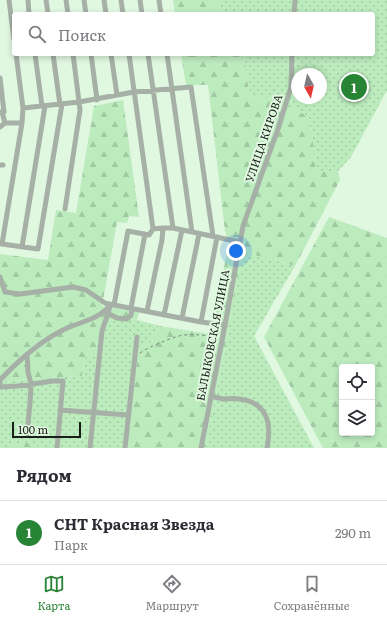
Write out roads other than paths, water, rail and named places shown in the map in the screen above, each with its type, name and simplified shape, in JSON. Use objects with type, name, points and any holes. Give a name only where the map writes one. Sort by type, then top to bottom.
[{"type":"street","points":[[8,0],[12,27]]},
{"type":"street","points":[[28,0],[30,12]]},
{"type":"street","points":[[46,0],[48,12]]},
{"type":"street","points":[[66,0],[68,12]]},
{"type":"street","points":[[84,0],[86,12]]},
{"type":"street","points":[[104,0],[106,12]]},
{"type":"street","points":[[122,0],[123,12]]},
{"type":"street","points":[[140,0],[142,12]]},
{"type":"street","points":[[159,0],[161,12]]},
{"type":"street","points":[[294,12],[295,0]]},
{"type":"street","points":[[16,56],[23,108],[22,123],[2,244],[38,249],[61,105],[54,56]]},
{"type":"street","points":[[22,247],[43,106],[35,56]]},
{"type":"street","points":[[65,209],[80,110],[73,56]]},
{"type":"street","points":[[91,56],[97,100]]},
{"type":"street","points":[[111,56],[117,95]]},
{"type":"street","points":[[129,56],[154,229]]},
{"type":"street","points":[[148,56],[152,91],[173,228]]},
{"type":"street","points":[[167,56],[192,232]]},
{"type":"street","name":"УЛИЦА КИРОВА","points":[[243,226],[278,129],[291,87],[292,56]]},
{"type":"street","points":[[0,78],[4,112],[1,112],[5,123]]},
{"type":"street","points":[[23,108],[97,100],[134,92],[191,87],[215,237],[201,322]]},
{"type":"street","points":[[0,127],[5,123],[22,123]]},
{"type":"street","name":"БАЛЫКОВСКАЯ УЛИЦА","points":[[201,448],[243,226]]},
{"type":"street","points":[[147,311],[162,240],[163,228]]},
{"type":"street","points":[[90,448],[102,331],[112,305],[128,231],[149,235],[154,229],[173,228],[240,242]]},
{"type":"street","points":[[164,315],[182,230]]},
{"type":"street","points":[[109,314],[117,318],[127,318],[131,315],[145,234]]},
{"type":"street","points":[[182,318],[199,234]]},
{"type":"street","points":[[0,277],[5,292],[20,294],[73,287],[86,290],[105,303],[112,305],[201,322],[225,325]]},
{"type":"street","points":[[0,383],[0,380],[13,366],[44,341],[62,330],[90,319],[105,311],[112,305]]},
{"type":"street","points":[[125,448],[137,337]]},
{"type":"street","points":[[27,354],[28,372],[31,384],[27,434]]},
{"type":"street","points":[[0,387],[63,381],[56,448]]},
{"type":"street","points":[[211,396],[223,399],[239,399],[253,402],[264,411],[268,422],[269,441],[267,448]]},
{"type":"street","points":[[60,410],[128,415]]},
{"type":"place","name":"СНТ Красная Звезда","points":[[354,87]]}]
